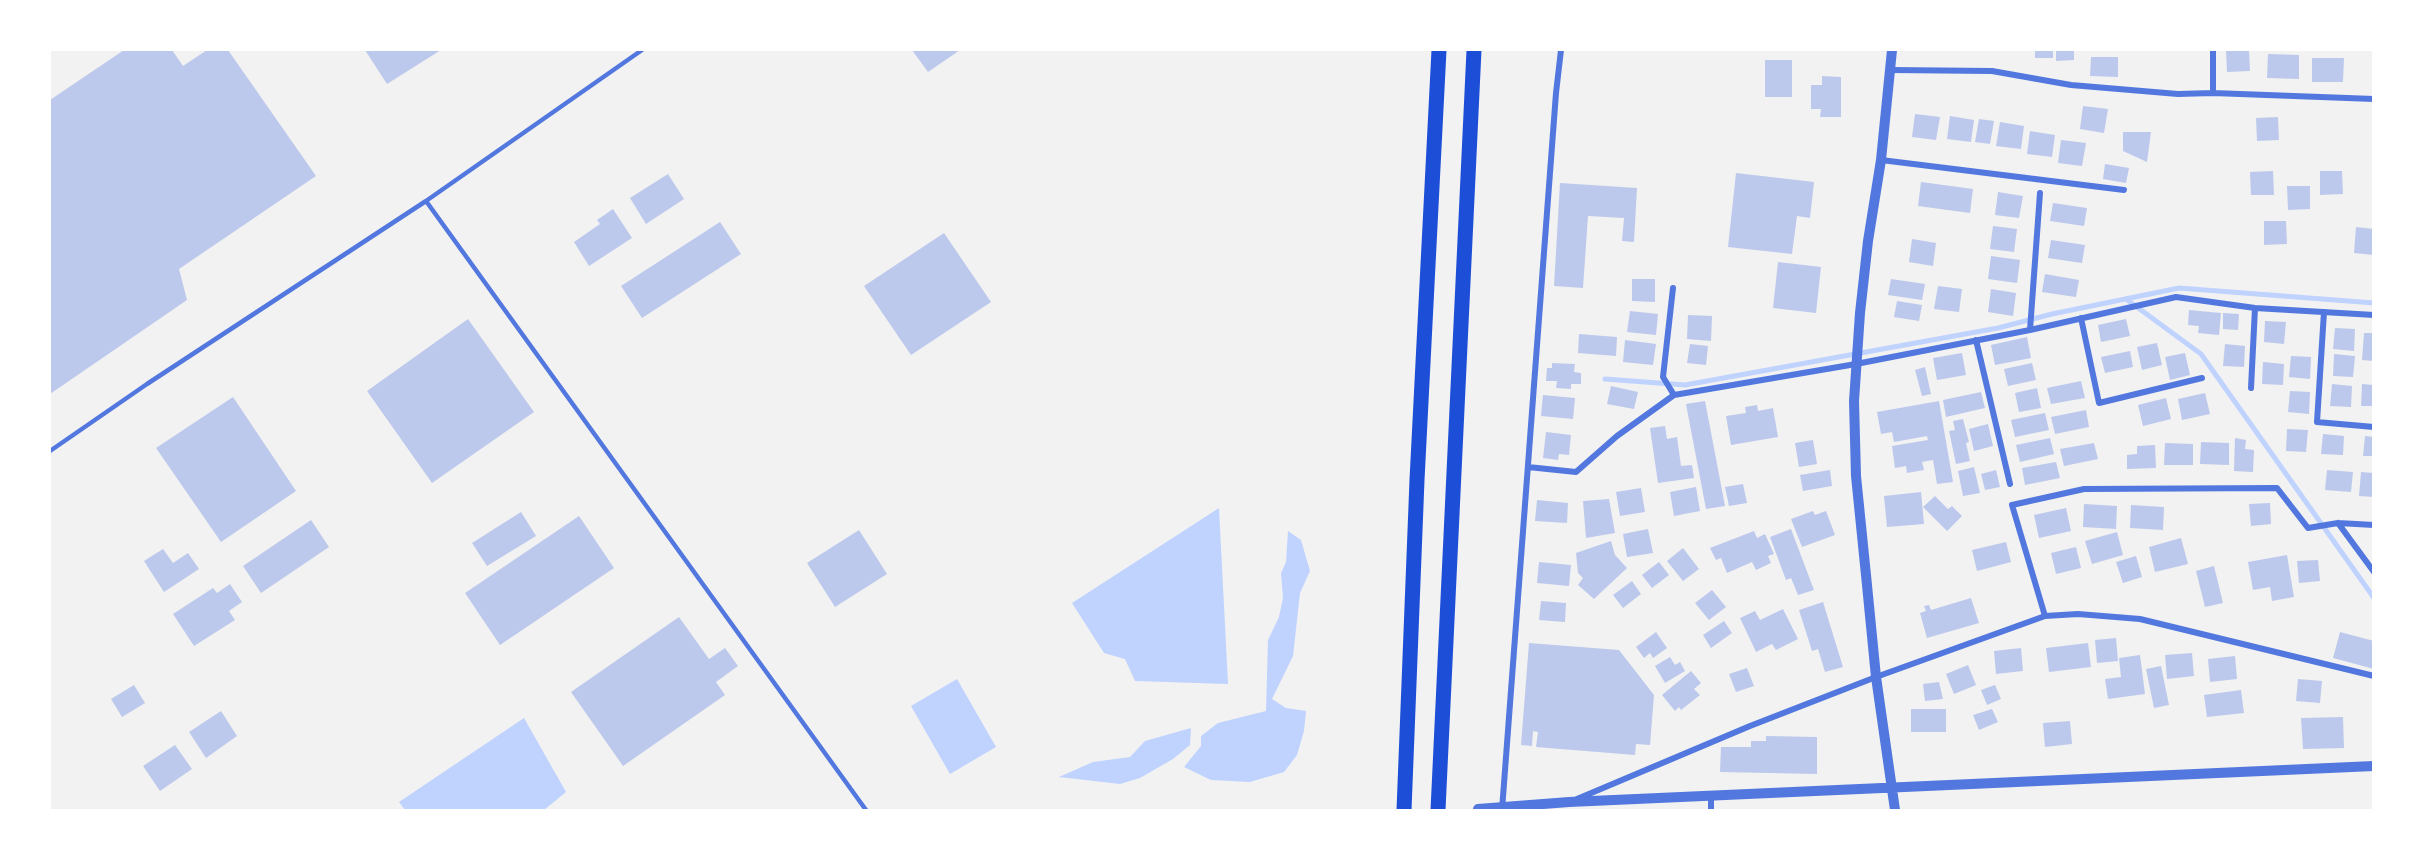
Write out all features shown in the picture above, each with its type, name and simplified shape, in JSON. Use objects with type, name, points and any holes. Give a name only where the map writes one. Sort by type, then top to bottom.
[{"type":"highway","points":[[1404,810],[1416,492],[1439,50]]},
{"type":"highway","points":[[1438,810],[1474,50]]},
{"type":"street","points":[[1502,808],[1561,50]]},
{"type":"street","points":[[1892,50],[1881,160],[1868,241],[1854,401],[1856,476],[1876,676],[1895,810]]},
{"type":"street","points":[[2213,50],[2213,93]]},
{"type":"street","points":[[1891,70],[1992,71],[2071,85],[2178,94],[2213,93],[2373,99]]},
{"type":"street","points":[[1881,160],[2124,190]]},
{"type":"street","points":[[2030,330],[2040,193]]},
{"type":"street","points":[[1673,288],[1663,377],[1674,394]]},
{"type":"street","points":[[1528,467],[1576,472],[1617,436],[1674,394],[1856,364],[2030,330],[2176,297],[2256,308],[2373,315]]},
{"type":"street","points":[[2252,388],[2256,308]]},
{"type":"street","points":[[2324,312],[2317,422],[2373,427]]},
{"type":"street","points":[[2081,318],[2099,403],[2202,378]]},
{"type":"street","points":[[1976,340],[2010,484]]},
{"type":"street","points":[[2045,616],[2012,505],[2084,489],[2277,488],[2308,528],[2335,524],[2373,525]]},
{"type":"street","points":[[2335,524],[2373,572]]},
{"type":"street","points":[[1569,802],[1876,676],[2045,616],[2078,614],[2140,619],[2373,676]]},
{"type":"street","points":[[1478,809],[1569,802],[2373,766]]},
{"type":"street","points":[[1711,797],[1711,810]]},
{"type":"lane","points":[[50,451],[147,384],[426,201],[642,50]]},
{"type":"lane","points":[[426,201],[866,810]]},
{"type":"water","points":[[1219,508],[1228,684],[1135,681],[1125,659],[1104,653],[1072,603]]},
{"type":"water","points":[[1288,531],[1301,540],[1310,571],[1300,593],[1293,656],[1272,699],[1286,708],[1306,711],[1304,731],[1297,755],[1284,772],[1250,782],[1211,780],[1184,767],[1201,746],[1201,736],[1218,723],[1266,711],[1268,640],[1279,617],[1283,598],[1281,573],[1286,562]]},
{"type":"water","points":[[957,679],[996,747],[950,774],[911,706]]},
{"type":"water","points":[[524,718],[566,792],[544,810],[405,810],[399,802]]},
{"type":"water","points":[[1191,728],[1190,745],[1173,759],[1140,778],[1120,784],[1059,777],[1093,762],[1130,757],[1145,741]]},
{"type":"building","points":[[124,50],[172,50],[183,66],[207,50],[228,50],[316,176],[179,269],[187,300],[50,394],[50,100]]},
{"type":"building","points":[[365,50],[441,50],[387,84]]},
{"type":"building","points":[[912,50],[960,50],[928,72]]},
{"type":"building","points":[[2035,50],[2053,50],[2053,58],[2035,58]]},
{"type":"building","points":[[2056,50],[2074,50],[2074,60],[2056,61]]},
{"type":"building","points":[[2226,50],[2249,50],[2250,71],[2227,72]]},
{"type":"building","points":[[2268,54],[2299,55],[2299,79],[2267,78]]},
{"type":"building","points":[[2091,57],[2118,57],[2118,77],[2090,76]]},
{"type":"building","points":[[2312,58],[2344,58],[2343,82],[2312,82]]},
{"type":"building","points":[[1765,60],[1792,60],[1792,97],[1765,97]]},
{"type":"building","points":[[1822,76],[1841,77],[1841,117],[1820,117],[1821,109],[1811,109],[1811,85],[1822,85]]},
{"type":"building","points":[[2083,106],[2108,109],[2104,133],[2080,129]]},
{"type":"building","points":[[1915,114],[1940,117],[1936,140],[1912,137]]},
{"type":"building","points":[[1950,116],[1974,120],[1971,142],[1947,139]]},
{"type":"building","points":[[2278,117],[2279,140],[2257,141],[2256,118]]},
{"type":"building","points":[[1979,119],[1994,121],[1990,144],[1975,142]]},
{"type":"building","points":[[2000,122],[2024,126],[2021,149],[1996,146]]},
{"type":"building","points":[[2030,131],[2055,135],[2052,157],[2027,154]]},
{"type":"building","points":[[2123,132],[2151,132],[2147,162],[2123,151]]},
{"type":"building","points":[[2061,140],[2086,143],[2082,166],[2058,163]]},
{"type":"building","points":[[2105,164],[2129,168],[2126,183],[2103,179]]},
{"type":"building","points":[[2273,171],[2274,195],[2251,195],[2250,172]]},
{"type":"building","points":[[2320,171],[2342,171],[2343,194],[2320,195]]},
{"type":"building","points":[[1736,173],[1814,182],[1810,218],[1797,216],[1792,254],[1728,247]]},
{"type":"building","points":[[668,174],[684,199],[646,224],[630,198]]},
{"type":"building","points":[[1921,182],[1973,189],[1970,213],[1918,206]]},
{"type":"building","points":[[1560,183],[1637,188],[1634,242],[1622,241],[1624,218],[1588,216],[1583,288],[1554,286]]},
{"type":"building","points":[[2287,186],[2310,186],[2310,209],[2288,210]]},
{"type":"building","points":[[1998,192],[2023,196],[2019,218],[1995,215]]},
{"type":"building","points":[[2053,203],[2087,208],[2084,226],[2050,221]]},
{"type":"building","points":[[613,209],[632,238],[589,266],[574,242],[600,224],[597,220]]},
{"type":"building","points":[[2264,221],[2286,221],[2287,244],[2264,245]]},
{"type":"building","points":[[720,222],[741,254],[642,318],[621,286]]},
{"type":"building","points":[[1993,226],[2017,229],[2014,252],[1990,249]]},
{"type":"building","points":[[2356,227],[2374,229],[2374,255],[2354,253]]},
{"type":"building","points":[[944,233],[991,302],[911,355],[864,286]]},
{"type":"building","points":[[1912,239],[1936,243],[1933,266],[1909,262]]},
{"type":"building","points":[[2051,240],[2085,245],[2082,263],[2048,258]]},
{"type":"building","points":[[1991,256],[2020,260],[2017,283],[1988,279]]},
{"type":"building","points":[[1778,262],[1821,267],[1816,313],[1773,308]]},
{"type":"building","points":[[2045,274],[2079,280],[2076,297],[2042,292]]},
{"type":"building","points":[[1632,279],[1655,279],[1655,302],[1632,301]]},
{"type":"building","points":[[1891,279],[1925,284],[1922,300],[1888,295]]},
{"type":"building","points":[[1938,286],[1962,289],[1959,312],[1934,309]]},
{"type":"building","points":[[1991,289],[2016,293],[2013,316],[1988,312]]},
{"type":"building","points":[[1897,301],[1922,305],[1919,321],[1894,317]]},
{"type":"building","points":[[2189,310],[2221,313],[2219,335],[2198,333],[2199,326],[2188,325]]},
{"type":"building","points":[[1630,311],[1658,314],[1656,335],[1627,332]]},
{"type":"building","points":[[2223,313],[2239,314],[2238,330],[2223,329]]},
{"type":"building","points":[[1688,315],[1712,316],[1711,341],[1687,339]]},
{"type":"building","points":[[468,319],[534,412],[432,483],[367,391]]},
{"type":"building","points":[[2126,319],[2130,336],[2101,342],[2098,325]]},
{"type":"building","points":[[2265,321],[2286,322],[2284,344],[2264,342]]},
{"type":"building","points":[[2335,328],[2355,329],[2354,351],[2333,349]]},
{"type":"building","points":[[2364,333],[2374,333],[2374,361],[2362,360]]},
{"type":"building","points":[[1579,334],[1617,337],[1616,356],[1578,353]]},
{"type":"building","points":[[2027,337],[2031,358],[1995,365],[1991,345]]},
{"type":"building","points":[[1625,340],[1656,344],[1653,365],[1623,362]]},
{"type":"building","points":[[2157,343],[2162,365],[2142,370],[2137,347]]},
{"type":"building","points":[[1690,344],[1708,346],[1706,365],[1687,363]]},
{"type":"building","points":[[2225,344],[2245,346],[2244,367],[2223,366]]},
{"type":"building","points":[[2130,351],[2133,367],[2105,373],[2101,357]]},
{"type":"building","points":[[1962,353],[1966,375],[1937,380],[1933,358]]},
{"type":"building","points":[[2185,353],[2190,375],[2170,380],[2165,357]]},
{"type":"building","points":[[2334,354],[2355,356],[2353,377],[2333,376]]},
{"type":"building","points":[[2291,356],[2311,357],[2310,379],[2289,377]]},
{"type":"building","points":[[2263,362],[2284,364],[2283,385],[2262,384]]},
{"type":"building","points":[[1552,363],[1575,364],[1574,372],[1581,373],[1581,384],[1571,384],[1571,389],[1556,388],[1557,381],[1546,381],[1547,368],[1552,368]]},
{"type":"building","points":[[2032,363],[2036,380],[2008,386],[2004,369]]},
{"type":"building","points":[[1925,367],[1931,394],[1922,396],[1915,370]]},
{"type":"building","points":[[2081,381],[2085,398],[2051,404],[2047,388]]},
{"type":"building","points":[[2332,384],[2352,386],[2351,407],[2330,406]]},
{"type":"building","points":[[2362,384],[2374,385],[2374,406],[2361,406]]},
{"type":"building","points":[[1611,386],[1638,392],[1634,409],[1607,404]]},
{"type":"building","points":[[2037,388],[2041,408],[2019,412],[2015,393]]},
{"type":"building","points":[[2290,391],[2310,392],[2309,414],[2288,412]]},
{"type":"building","points":[[1981,392],[1985,408],[1946,417],[1943,400]]},
{"type":"building","points":[[2205,393],[2210,414],[2182,420],[2178,399]]},
{"type":"building","points":[[1543,395],[1575,398],[1573,419],[1541,416]]},
{"type":"building","points":[[233,397],[296,491],[221,542],[156,448]]},
{"type":"building","points":[[2166,398],[2171,419],[2143,426],[2138,405]]},
{"type":"building","points":[[1705,401],[1725,506],[1706,509],[1686,404]]},
{"type":"building","points":[[1939,401],[1953,482],[1937,484],[1933,460],[1922,462],[1924,470],[1907,473],[1906,466],[1895,468],[1892,446],[1928,440],[1927,436],[1894,442],[1892,432],[1881,434],[1877,412]]},
{"type":"building","points":[[1757,405],[1758,411],[1773,408],[1778,437],[1731,445],[1726,416],[1746,413],[1745,407]]},
{"type":"building","points":[[2086,410],[2089,427],[2055,434],[2051,417]]},
{"type":"building","points":[[2045,413],[2049,430],[2015,437],[2011,420]]},
{"type":"building","points":[[1963,419],[1969,442],[1966,443],[1970,461],[1956,464],[1949,431],[1955,430],[1953,421]]},
{"type":"building","points":[[1988,424],[1993,446],[1974,451],[1969,429]]},
{"type":"building","points":[[1665,426],[1667,439],[1677,437],[1681,466],[1692,465],[1694,478],[1658,483],[1650,428]]},
{"type":"building","points":[[2287,429],[2308,430],[2306,452],[2286,451]]},
{"type":"building","points":[[1546,432],[1571,435],[1569,455],[1559,454],[1558,460],[1543,458]]},
{"type":"building","points":[[2323,434],[2344,436],[2343,455],[2321,454]]},
{"type":"building","points":[[2365,436],[2374,437],[2374,456],[2363,456]]},
{"type":"building","points":[[2050,438],[2054,454],[2020,462],[2016,445]]},
{"type":"building","points":[[2235,438],[2246,440],[2245,449],[2254,450],[2253,472],[2234,471]]},
{"type":"building","points":[[1813,440],[1817,464],[1799,467],[1795,443]]},
{"type":"building","points":[[2201,442],[2229,443],[2229,465],[2200,464]]},
{"type":"building","points":[[2094,443],[2098,459],[2064,466],[2060,449]]},
{"type":"building","points":[[2165,443],[2193,444],[2193,465],[2164,465]]},
{"type":"building","points":[[2155,445],[2156,468],[2127,469],[2127,455],[2137,454],[2137,446]]},
{"type":"building","points":[[2056,462],[2060,478],[2025,485],[2022,468]]},
{"type":"building","points":[[1974,467],[1980,493],[1963,496],[1958,471]]},
{"type":"building","points":[[1830,470],[1832,486],[1803,491],[1800,475]]},
{"type":"building","points":[[1996,470],[2000,487],[1985,490],[1981,474]]},
{"type":"building","points":[[2327,470],[2353,472],[2351,492],[2325,490]]},
{"type":"building","points":[[2361,472],[2374,473],[2374,497],[2359,496]]},
{"type":"building","points":[[1743,484],[1747,503],[1729,506],[1725,487]]},
{"type":"building","points":[[1696,487],[1700,511],[1674,516],[1670,492]]},
{"type":"building","points":[[1641,488],[1645,512],[1620,516],[1616,492]]},
{"type":"building","points":[[1921,492],[1924,524],[1887,527],[1884,496]]},
{"type":"building","points":[[1935,496],[1948,509],[1952,506],[1962,516],[1947,531],[1923,507]]},
{"type":"building","points":[[1609,499],[1615,533],[1586,538],[1583,501]]},
{"type":"building","points":[[1537,500],[1568,503],[1567,523],[1535,521]]},
{"type":"building","points":[[2270,503],[2271,524],[2251,526],[2249,504]]},
{"type":"building","points":[[2084,504],[2117,506],[2116,529],[2083,527]]},
{"type":"building","points":[[2131,505],[2164,507],[2163,530],[2130,528]]},
{"type":"building","points":[[2066,508],[2071,531],[2039,538],[2034,515]]},
{"type":"building","points":[[1813,511],[1815,515],[1826,511],[1835,535],[1802,547],[1791,519]]},
{"type":"building","points":[[521,512],[536,536],[487,566],[472,543]]},
{"type":"building","points":[[579,516],[614,568],[500,645],[465,593]]},
{"type":"building","points":[[311,520],[329,547],[261,593],[243,566]]},
{"type":"building","points":[[1648,529],[1653,553],[1627,557],[1623,534]]},
{"type":"building","points":[[1791,529],[1814,590],[1798,595],[1791,578],[1786,580],[1770,537]]},
{"type":"building","points":[[859,530],[887,574],[835,607],[807,563]]},
{"type":"building","points":[[1754,531],[1757,538],[1765,534],[1774,554],[1768,556],[1771,563],[1756,570],[1752,562],[1727,573],[1721,558],[1716,560],[1710,548]]},
{"type":"building","points":[[2117,532],[2123,555],[2092,564],[2085,541]]},
{"type":"building","points":[[2181,538],[2188,564],[2155,572],[2149,547]]},
{"type":"building","points":[[1611,541],[1615,555],[1627,568],[1594,599],[1578,585],[1583,578],[1578,573],[1576,553]]},
{"type":"building","points":[[2006,542],[2011,562],[1977,571],[1972,550]]},
{"type":"building","points":[[2076,547],[2081,568],[2056,574],[2051,553]]},
{"type":"building","points":[[1683,548],[1699,569],[1683,581],[1667,561]]},
{"type":"building","points":[[163,549],[173,563],[188,553],[199,569],[164,592],[144,561]]},
{"type":"building","points":[[2287,555],[2294,597],[2272,601],[2270,587],[2253,590],[2248,562]]},
{"type":"building","points":[[2136,556],[2142,577],[2123,583],[2116,562]]},
{"type":"building","points":[[2318,560],[2320,581],[2299,583],[2297,561]]},
{"type":"building","points":[[1539,562],[1571,565],[1569,586],[1537,583]]},
{"type":"building","points":[[1659,562],[1669,575],[1652,588],[1642,575]]},
{"type":"building","points":[[2214,566],[2223,603],[2205,607],[2196,571]]},
{"type":"building","points":[[1632,581],[1641,594],[1623,608],[1613,595]]},
{"type":"building","points":[[230,584],[242,602],[229,611],[235,620],[194,646],[173,614],[213,588],[217,593]]},
{"type":"building","points":[[1712,590],[1726,607],[1709,620],[1695,603]]},
{"type":"building","points":[[1971,598],[1979,623],[1927,638],[1920,613],[1926,611],[1924,606],[1929,605],[1931,610]]},
{"type":"building","points":[[1541,601],[1566,603],[1565,622],[1539,620]]},
{"type":"building","points":[[1823,602],[1843,667],[1825,672],[1818,649],[1812,651],[1799,610]]},
{"type":"building","points":[[1783,609],[1798,639],[1776,650],[1772,644],[1756,652],[1740,618],[1755,611],[1760,620]]},
{"type":"building","points":[[679,617],[709,659],[725,648],[738,666],[716,682],[725,695],[623,766],[571,692]]},
{"type":"building","points":[[1724,621],[1732,633],[1711,648],[1703,635]]},
{"type":"building","points":[[1656,632],[1667,648],[1653,658],[1650,653],[1644,658],[1636,647]]},
{"type":"building","points":[[2340,632],[2374,641],[2374,669],[2333,658]]},
{"type":"building","points":[[2116,638],[2118,661],[2097,663],[2095,640]]},
{"type":"building","points":[[1529,643],[1619,650],[1654,695],[1650,745],[1636,744],[1635,755],[1536,747],[1538,732],[1533,731],[1532,746],[1521,745]]},
{"type":"building","points":[[2088,643],[2091,667],[2049,672],[2046,648]]},
{"type":"building","points":[[2021,648],[2023,671],[1996,674],[1994,651]]},
{"type":"building","points":[[2192,653],[2194,676],[2167,679],[2165,655]]},
{"type":"building","points":[[2140,655],[2145,694],[2108,699],[2105,679],[2121,677],[2119,658]]},
{"type":"building","points":[[2235,656],[2237,679],[2210,682],[2208,659]]},
{"type":"building","points":[[1670,657],[1675,665],[1680,662],[1685,671],[1665,683],[1655,666]]},
{"type":"building","points":[[1968,665],[1976,685],[1954,694],[1946,674]]},
{"type":"building","points":[[2161,666],[2169,705],[2154,708],[2146,669]]},
{"type":"building","points":[[1747,668],[1754,686],[1736,692],[1729,674]]},
{"type":"building","points":[[1691,671],[1701,683],[1694,689],[1700,695],[1681,710],[1679,707],[1675,711],[1662,695]]},
{"type":"building","points":[[2298,679],[2322,681],[2320,703],[2296,701]]},
{"type":"building","points":[[1939,682],[1943,699],[1925,701],[1923,684]]},
{"type":"building","points":[[134,685],[145,703],[122,717],[111,699]]},
{"type":"building","points":[[1995,685],[2001,699],[1987,705],[1981,690]]},
{"type":"building","points":[[2241,690],[2244,713],[2207,717],[2204,695]]},
{"type":"building","points":[[1911,709],[1946,709],[1946,732],[1911,732]]},
{"type":"building","points":[[1992,709],[1998,722],[1979,730],[1973,715]]},
{"type":"building","points":[[221,711],[237,736],[206,758],[189,732]]},
{"type":"building","points":[[2343,717],[2344,748],[2303,749],[2301,718]]},
{"type":"building","points":[[2070,721],[2072,744],[2045,747],[2043,723]]},
{"type":"building","points":[[1766,736],[1817,737],[1817,774],[1720,772],[1721,747],[1751,747],[1751,741],[1766,741]]},
{"type":"building","points":[[175,745],[192,769],[160,791],[143,766]]},
{"type":"waterway","points":[[1605,379],[1685,385],[1998,328],[2052,314],[2179,288],[2374,303]]},
{"type":"waterway","points":[[2126,299],[2201,354],[2374,598]]}]
